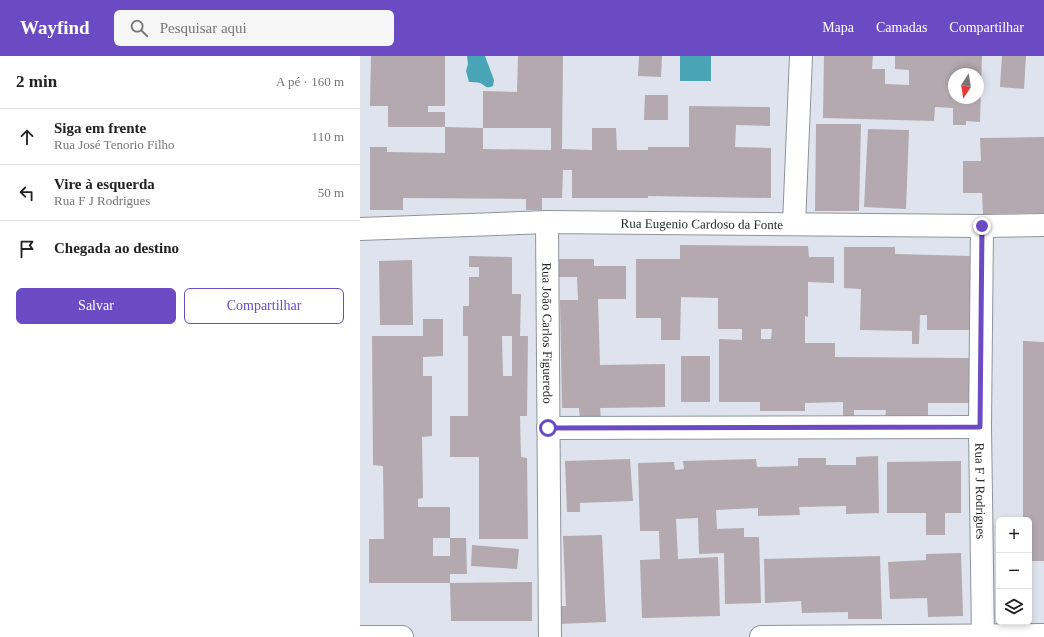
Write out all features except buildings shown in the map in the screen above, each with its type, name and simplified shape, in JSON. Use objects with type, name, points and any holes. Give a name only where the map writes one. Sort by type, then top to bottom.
[{"type":"street","points":[[794,224],[801,56]]},
{"type":"street","name":"Rua Eugenio Cardoso da Fonte","points":[[360,228],[547,222],[982,226],[1044,225]]},
{"type":"street","name":"Rua João Carlos Figueredo","points":[[547,222],[550,637]]},
{"type":"street","name":"Rua F J Rodrigues","points":[[982,226],[980,427],[983,636]]},
{"type":"street","points":[[548,428],[980,427]]},
{"type":"street","points":[[761,637],[1044,635]]},
{"type":"street","points":[[360,637],[402,637]]},
{"type":"water","points":[[467,56],[485,56],[494,80],[493,86],[487,87],[480,83],[469,82],[466,71],[468,64]]},
{"type":"water","points":[[680,56],[711,56],[711,81],[680,81]]},
{"type":"route","points":[[548,428],[980,427],[982,226]]}]
